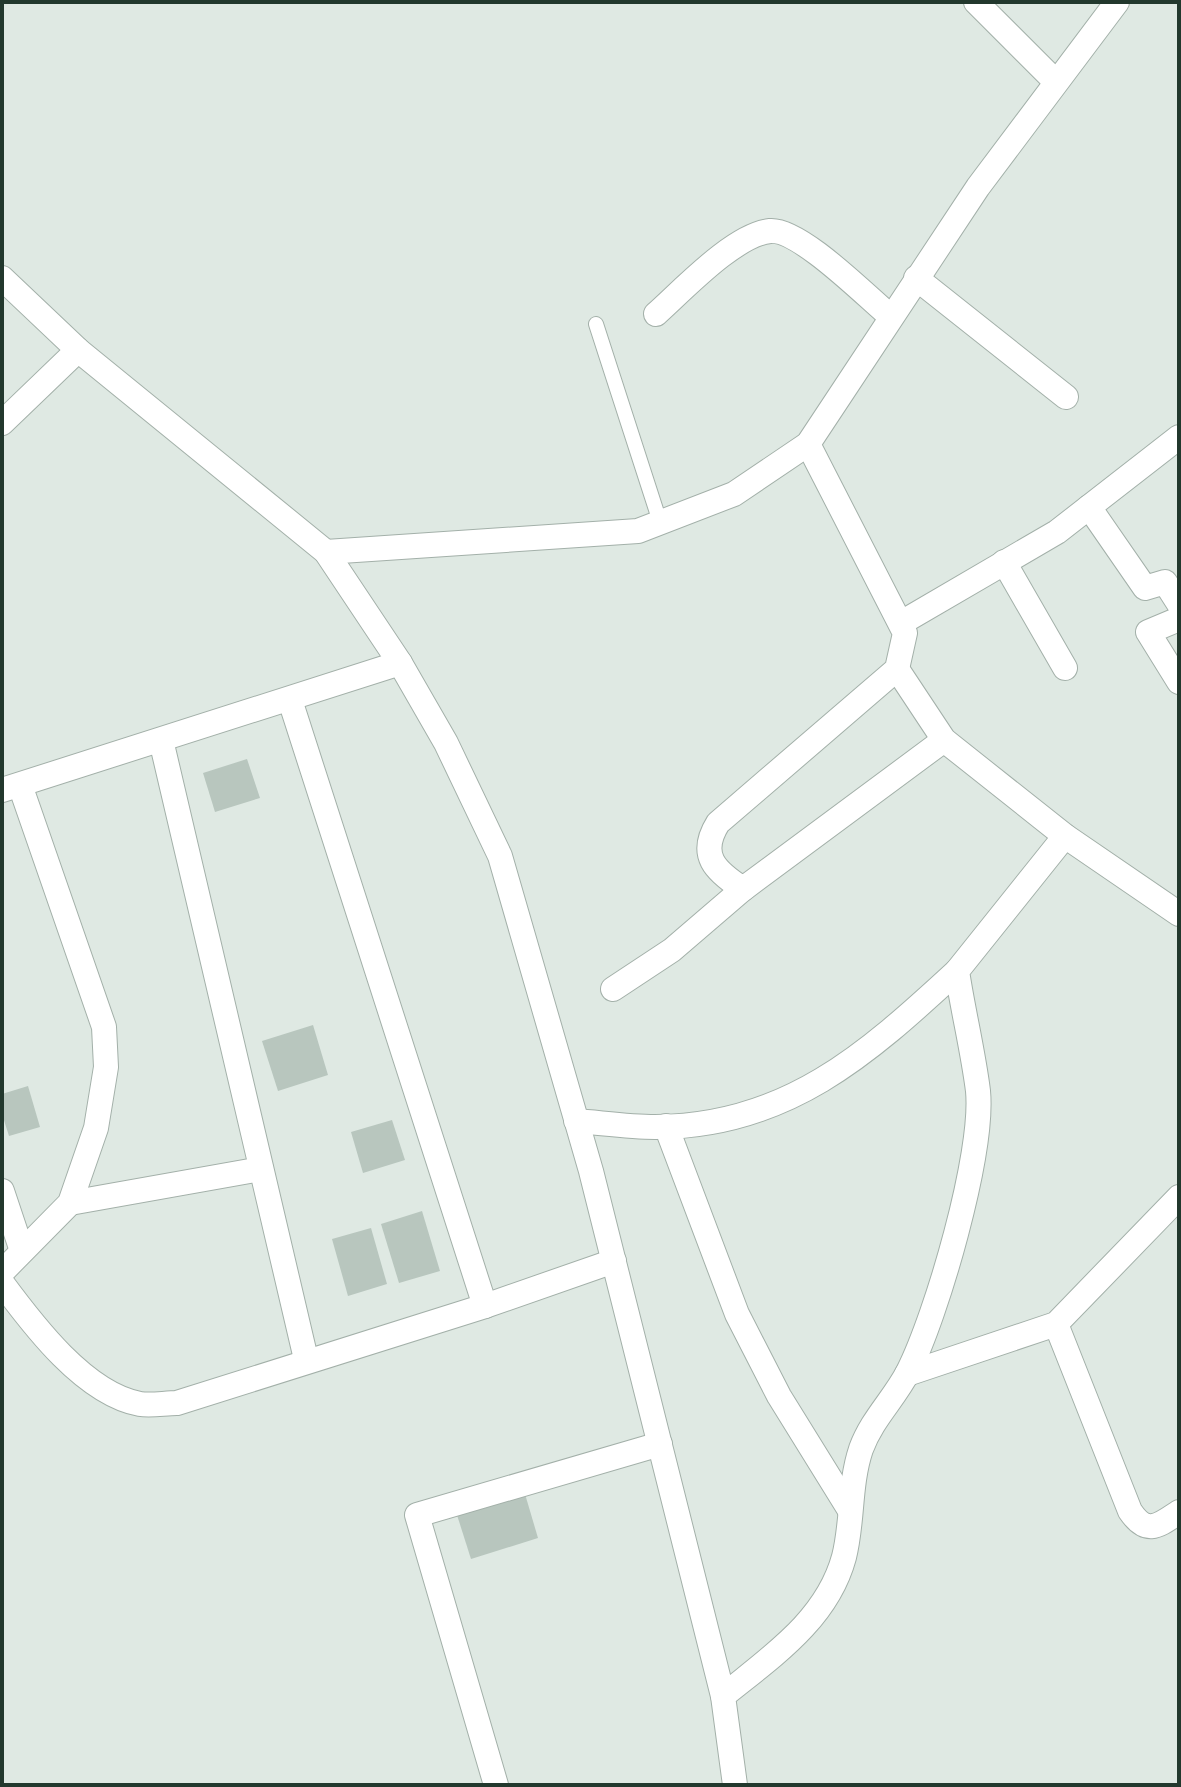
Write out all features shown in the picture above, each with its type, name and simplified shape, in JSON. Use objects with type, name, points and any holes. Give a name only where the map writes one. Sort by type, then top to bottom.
[{"type":"street","points":[[976,2],[1055,81]]},
{"type":"street","points":[[326,552],[638,531],[734,494],[808,444],[916,278],[1055,81],[1117,2]]},
{"type":"street","points":[[656,314],[725,254],[751,238],[771,231],[794,236],[890,316]]},
{"type":"street","points":[[2,278],[78,350],[326,552],[400,663],[446,743],[500,856],[576,1121],[723,1696],[735,1785]]},
{"type":"street","points":[[916,278],[1066,397]]},
{"type":"street","points":[[2,423],[78,350]]},
{"type":"street","points":[[901,623],[1057,532],[1179,437]]},
{"type":"street","points":[[743,889],[719,873],[709,857],[707,845],[718,823],[897,669],[905,633],[808,444]]},
{"type":"street","points":[[1089,507],[1145,588],[1165,582],[1179,604]]},
{"type":"street","points":[[1004,562],[1065,668]]},
{"type":"street","points":[[1179,619],[1148,632],[1179,682]]},
{"type":"street","points":[[2,1272],[70,1203],[96,1128],[106,1067],[104,1027],[11,787],[400,663]]},
{"type":"street","points":[[897,669],[944,740],[1065,836],[1179,914]]},
{"type":"street","points":[[290,700],[485,1306]]},
{"type":"street","points":[[161,740],[306,1359]]},
{"type":"street","points":[[613,989],[672,950],[743,889],[944,740]]},
{"type":"street","points":[[576,1121],[666,1126],[770,1108],[832,1077],[885,1038],[957,971],[1065,836]]},
{"type":"street","points":[[723,1696],[792,1640],[823,1603],[844,1557],[849,1509],[861,1450],[878,1414],[907,1374],[934,1310],[972,1164],[978,1093],[957,971]]},
{"type":"street","points":[[666,1126],[737,1314],[779,1396],[849,1509]]},
{"type":"street","points":[[70,1203],[261,1169]]},
{"type":"street","points":[[2,1191],[22,1251]]},
{"type":"street","points":[[907,1374],[1056,1324],[1179,1197]]},
{"type":"street","points":[[2,1283],[35,1326],[77,1368],[113,1395],[141,1404],[177,1403],[306,1359],[485,1306],[614,1261]]},
{"type":"street","points":[[1056,1324],[1130,1511],[1140,1525],[1146,1527],[1162,1523],[1179,1512]]},
{"type":"street","points":[[496,1785],[417,1515],[660,1444]]},
{"type":"lane","points":[[596,324],[660,522]]},
{"type":"building","points":[[247,759],[260,798],[215,812],[203,773]]},
{"type":"building","points":[[313,1025],[328,1075],[278,1091],[262,1041]]},
{"type":"building","points":[[28,1086],[40,1127],[9,1136],[2,1114],[2,1094]]},
{"type":"building","points":[[392,1120],[405,1160],[363,1173],[351,1132]]},
{"type":"building","points":[[422,1211],[440,1271],[399,1283],[381,1224]]},
{"type":"building","points":[[371,1228],[387,1284],[348,1296],[332,1239]]},
{"type":"building","points":[[525,1494],[538,1538],[471,1559],[457,1515]]}]
